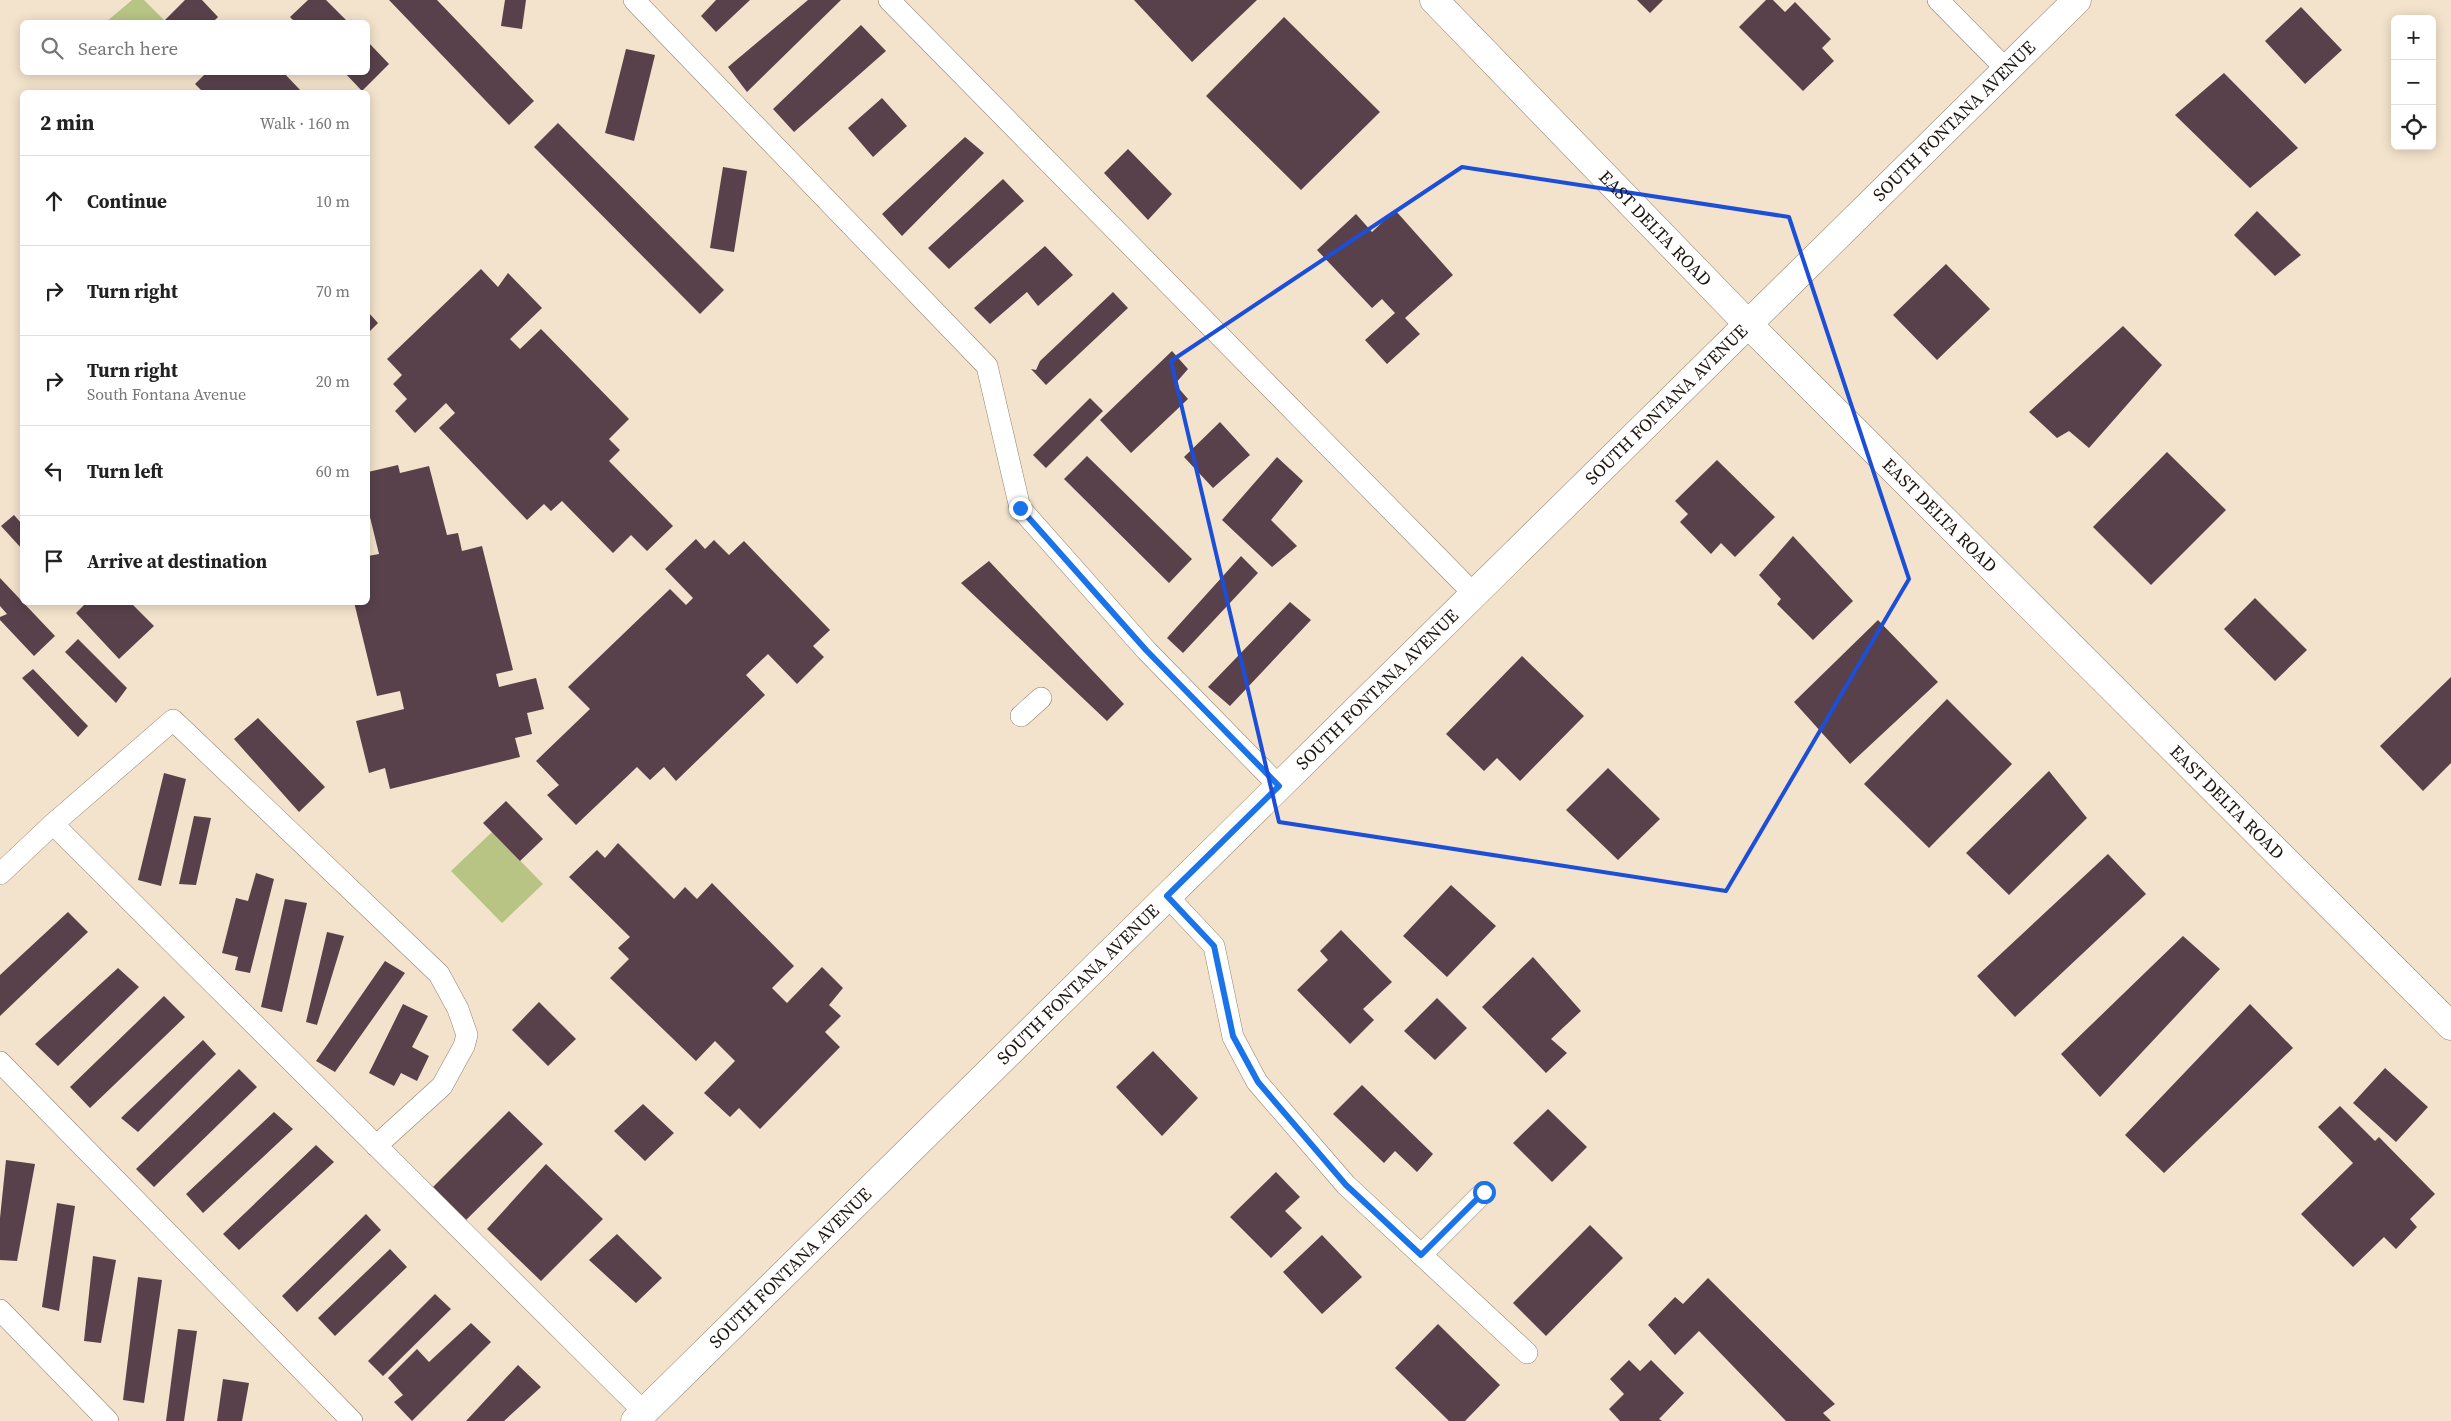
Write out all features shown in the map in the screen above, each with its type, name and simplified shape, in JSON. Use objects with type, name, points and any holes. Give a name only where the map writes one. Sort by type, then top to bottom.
[{"type":"street","name":"EAST DELTA ROAD","points":[[1434,0],[1748,324],[2451,1026]]},
{"type":"street","name":"SOUTH FONTANA AVENUE","points":[[640,1416],[2077,0]]},
{"type":"lane","points":[[634,0],[987,366],[1020,508],[1146,650],[1279,786]]},
{"type":"lane","points":[[889,0],[1474,594]]},
{"type":"lane","points":[[1938,0],[2007,70]]},
{"type":"lane","points":[[1021,716],[1041,698]]},
{"type":"lane","points":[[0,874],[53,824],[173,720],[439,974],[458,1009],[467,1035],[464,1046],[442,1086],[376,1146]]},
{"type":"lane","points":[[53,824],[376,1146],[640,1416]]},
{"type":"lane","points":[[1167,896],[1214,946],[1233,1036],[1258,1082],[1346,1185],[1527,1353]]},
{"type":"lane","points":[[0,1062],[352,1421]]},
{"type":"lane","points":[[1421,1255],[1484,1192]]},
{"type":"lane","points":[[0,1310],[108,1421]]},
{"type":"highlighted area","points":[[1462,167],[1789,217],[1909,579],[1726,891],[1279,822],[1171,361]]},
{"type":"green space","points":[[132,0],[144,0],[164,20],[108,20]]},
{"type":"green space","points":[[492,832],[543,884],[502,923],[451,871]]},
{"type":"building","points":[[185,0],[202,0],[218,17],[215,20],[165,20]]},
{"type":"building","points":[[308,0],[326,0],[346,20],[293,20],[290,17]]},
{"type":"building","points":[[389,0],[437,0],[534,101],[509,125]]},
{"type":"building","points":[[505,0],[526,0],[522,29],[501,26]]},
{"type":"building","points":[[716,0],[750,0],[716,32],[701,16]]},
{"type":"building","points":[[808,0],[841,0],[747,92],[728,67]]},
{"type":"building","points":[[1134,0],[1257,0],[1192,62]]},
{"type":"building","points":[[1637,0],[1663,0],[1650,13]]},
{"type":"building","points":[[1766,0],[1773,0],[1785,12],[1795,2],[1831,39],[1822,48],[1834,61],[1803,91],[1739,27]]},
{"type":"building","points":[[2301,7],[2342,50],[2305,84],[2265,41]]},
{"type":"building","points":[[1284,17],[1380,112],[1301,190],[1206,96]]},
{"type":"building","points":[[861,25],[886,51],[794,132],[773,109]]},
{"type":"building","points":[[370,44],[389,64],[361,90],[347,75],[370,75]]},
{"type":"building","points":[[626,49],[655,55],[634,141],[605,133]]},
{"type":"building","points":[[2224,73],[2298,148],[2250,188],[2175,115]]},
{"type":"building","points":[[204,75],[286,75],[300,90],[201,90],[195,84]]},
{"type":"building","points":[[882,98],[907,126],[873,157],[848,128]]},
{"type":"building","points":[[558,123],[724,290],[700,314],[534,147]]},
{"type":"building","points":[[965,137],[984,153],[902,236],[882,214]]},
{"type":"building","points":[[1128,149],[1172,194],[1148,220],[1104,173]]},
{"type":"building","points":[[723,167],[747,171],[734,252],[710,248]]},
{"type":"building","points":[[1003,179],[1024,201],[949,269],[928,248]]},
{"type":"building","points":[[1395,210],[1453,275],[1405,318],[1420,334],[1387,364],[1365,340],[1395,313],[1382,299],[1372,308],[1317,250],[1356,214],[1372,232]]},
{"type":"building","points":[[2257,211],[2301,255],[2275,276],[2234,235]]},
{"type":"building","points":[[1045,246],[1073,275],[1038,306],[1027,292],[990,324],[974,308]]},
{"type":"building","points":[[1946,264],[1990,309],[1937,360],[1893,315]]},
{"type":"building","points":[[481,269],[498,287],[508,273],[542,308],[510,339],[520,349],[541,329],[629,419],[609,439],[620,450],[609,461],[673,526],[647,551],[631,535],[613,553],[562,501],[551,511],[544,504],[527,520],[439,428],[455,413],[446,403],[415,433],[395,411],[407,399],[393,384],[402,375],[387,359]]},
{"type":"building","points":[[1113,292],[1128,308],[1046,385],[1031,369],[1036,370],[1040,361]]},
{"type":"building","points":[[370,314],[378,323],[370,331]]},
{"type":"building","points":[[2123,326],[2162,365],[2089,448],[2069,431],[2057,438],[2029,412]]},
{"type":"building","points":[[1172,351],[1188,369],[1175,384],[1188,399],[1131,453],[1100,420]]},
{"type":"building","points":[[1090,398],[1103,411],[1046,468],[1033,455]]},
{"type":"building","points":[[1220,422],[1250,455],[1213,488],[1184,457]]},
{"type":"building","points":[[2167,452],[2226,510],[2151,585],[2093,527]]},
{"type":"building","points":[[1087,456],[1192,559],[1169,583],[1064,479]]},
{"type":"building","points":[[1277,457],[1303,481],[1271,520],[1297,546],[1272,567],[1222,520]]},
{"type":"building","points":[[1717,460],[1775,517],[1735,557],[1721,543],[1711,554],[1680,522],[1688,514],[1675,501]]},
{"type":"building","points":[[398,465],[400,473],[429,466],[447,535],[458,533],[462,551],[482,546],[513,670],[496,674],[499,687],[536,678],[544,709],[527,713],[532,734],[515,738],[520,757],[390,789],[385,768],[369,773],[356,721],[404,709],[400,691],[377,696],[355,605],[370,605],[370,556],[379,554],[370,517],[370,472]]},
{"type":"building","points":[[14,515],[20,522],[20,547],[1,526]]},
{"type":"building","points":[[1793,536],[1853,601],[1813,640],[1777,604],[1781,599],[1759,575]]},
{"type":"building","points":[[696,539],[705,549],[714,540],[729,555],[744,541],[830,630],[813,646],[824,657],[797,684],[768,654],[746,675],[765,695],[676,781],[664,767],[650,780],[637,767],[576,825],[547,795],[559,785],[536,761],[590,709],[568,687],[670,589],[686,605],[693,598],[665,569]]},
{"type":"building","points":[[1241,556],[1258,573],[1183,653],[1167,638]]},
{"type":"building","points":[[989,561],[1124,704],[1107,721],[961,583]]},
{"type":"building","points":[[0,578],[20,599],[20,605],[26,605],[55,636],[34,656],[0,620],[0,617],[7,614],[0,606]]},
{"type":"building","points":[[2255,598],[2307,650],[2275,681],[2224,629]]},
{"type":"building","points":[[1290,602],[1311,620],[1230,706],[1208,687]]},
{"type":"building","points":[[84,605],[133,605],[154,626],[119,659],[76,613]]},
{"type":"building","points":[[1878,620],[1938,682],[1850,764],[1794,702]]},
{"type":"building","points":[[78,639],[127,688],[116,703],[65,652]]},
{"type":"building","points":[[1522,656],[1584,716],[1520,781],[1497,758],[1484,771],[1446,734]]},
{"type":"building","points":[[33,669],[88,726],[78,737],[22,678]]},
{"type":"building","points":[[2451,677],[2451,763],[2423,791],[2380,746]]},
{"type":"building","points":[[1947,699],[2012,764],[1929,848],[1864,784]]},
{"type":"building","points":[[258,718],[325,787],[299,812],[234,739]]},
{"type":"building","points":[[1608,768],[1660,819],[1618,860],[1566,810]]},
{"type":"building","points":[[2049,771],[2087,818],[2009,895],[1966,853]]},
{"type":"building","points":[[164,773],[186,779],[161,886],[138,880]]},
{"type":"building","points":[[506,801],[543,839],[520,861],[483,823]]},
{"type":"building","points":[[194,816],[211,818],[196,885],[179,884]]},
{"type":"building","points":[[618,843],[674,899],[685,887],[697,899],[712,883],[794,966],[772,988],[787,1003],[822,967],[843,988],[829,1005],[841,1016],[825,1032],[840,1047],[760,1129],[739,1108],[730,1117],[704,1093],[735,1061],[715,1041],[696,1061],[610,978],[629,959],[618,948],[630,937],[569,877],[597,850],[605,858]]},
{"type":"building","points":[[2108,854],[2146,894],[2015,1017],[1977,976]]},
{"type":"building","points":[[256,873],[274,879],[250,973],[235,970],[238,957],[222,953],[236,898],[248,901]]},
{"type":"building","points":[[1451,885],[1496,926],[1447,977],[1403,936]]},
{"type":"building","points":[[285,899],[307,903],[282,1012],[261,1007]]},
{"type":"building","points":[[68,912],[88,932],[0,1016],[0,975]]},
{"type":"building","points":[[1341,930],[1392,982],[1363,1009],[1374,1020],[1350,1044],[1297,990],[1328,960],[1320,951]]},
{"type":"building","points":[[327,932],[344,936],[317,1025],[306,1022]]},
{"type":"building","points":[[2183,936],[2220,969],[2100,1097],[2061,1054]]},
{"type":"building","points":[[1533,957],[1581,1011],[1551,1039],[1567,1053],[1546,1073],[1482,1007]]},
{"type":"building","points":[[385,961],[405,973],[335,1072],[316,1061]]},
{"type":"building","points":[[118,968],[139,987],[58,1066],[35,1044]]},
{"type":"building","points":[[164,996],[185,1017],[90,1108],[70,1087]]},
{"type":"building","points":[[1437,998],[1467,1028],[1435,1060],[1404,1031]]},
{"type":"building","points":[[539,1002],[576,1039],[548,1066],[512,1030]]},
{"type":"building","points":[[403,1004],[428,1016],[412,1047],[429,1056],[417,1081],[401,1073],[394,1086],[369,1073]]},
{"type":"building","points":[[2250,1004],[2293,1048],[2164,1173],[2125,1135]]},
{"type":"building","points":[[203,1040],[216,1054],[138,1132],[121,1118]]},
{"type":"building","points":[[1153,1051],[1198,1098],[1162,1136],[1116,1087]]},
{"type":"building","points":[[2385,1068],[2428,1107],[2396,1142],[2353,1103]]},
{"type":"building","points":[[239,1069],[257,1087],[154,1187],[136,1169]]},
{"type":"building","points":[[1362,1085],[1433,1154],[1417,1172],[1395,1151],[1384,1163],[1333,1114]]},
{"type":"building","points":[[643,1104],[674,1133],[645,1161],[614,1131]]},
{"type":"building","points":[[2340,1106],[2375,1141],[2379,1137],[2435,1194],[2410,1219],[2417,1227],[2396,1249],[2384,1237],[2353,1267],[2301,1214],[2353,1163],[2318,1127]]},
{"type":"building","points":[[1548,1109],[1587,1147],[1552,1182],[1513,1143]]},
{"type":"building","points":[[509,1111],[543,1144],[464,1222],[431,1189]]},
{"type":"building","points":[[274,1112],[293,1129],[203,1213],[186,1194]]},
{"type":"building","points":[[316,1145],[334,1162],[239,1250],[223,1234]]},
{"type":"building","points":[[6,1160],[35,1164],[17,1261],[0,1260],[0,1218]]},
{"type":"building","points":[[546,1164],[603,1219],[541,1281],[487,1229]]},
{"type":"building","points":[[1276,1172],[1300,1197],[1285,1211],[1302,1228],[1271,1258],[1230,1217]]},
{"type":"building","points":[[57,1203],[75,1206],[59,1311],[42,1307]]},
{"type":"building","points":[[366,1214],[381,1230],[297,1312],[282,1296]]},
{"type":"building","points":[[1590,1225],[1623,1258],[1546,1336],[1513,1303]]},
{"type":"building","points":[[617,1234],[662,1278],[636,1303],[589,1260]]},
{"type":"building","points":[[1322,1235],[1362,1277],[1322,1314],[1283,1272]]},
{"type":"building","points":[[390,1249],[407,1267],[335,1336],[318,1318]]},
{"type":"building","points":[[93,1256],[116,1260],[101,1343],[84,1341]]},
{"type":"building","points":[[138,1277],[162,1280],[144,1403],[123,1400]]},
{"type":"building","points":[[1708,1278],[1835,1404],[1823,1413],[1831,1421],[1786,1421],[1699,1331],[1675,1355],[1648,1325],[1675,1297],[1683,1304]]},
{"type":"building","points":[[435,1294],[451,1309],[383,1376],[368,1361]]},
{"type":"building","points":[[471,1323],[491,1342],[412,1421],[394,1402],[403,1395],[388,1378],[417,1349],[429,1362]]},
{"type":"building","points":[[1438,1324],[1500,1385],[1465,1421],[1449,1421],[1395,1368]]},
{"type":"building","points":[[178,1329],[197,1331],[184,1421],[166,1421]]},
{"type":"building","points":[[1629,1360],[1640,1371],[1651,1360],[1684,1393],[1659,1419],[1662,1421],[1620,1421],[1609,1409],[1624,1394],[1610,1379]]},
{"type":"building","points":[[518,1365],[541,1387],[504,1421],[466,1421]]},
{"type":"building","points":[[223,1379],[249,1383],[242,1421],[217,1421]]},
{"type":"route","points":[[1020,508],[1146,650],[1279,786],[1167,896],[1214,946],[1233,1036],[1241,1054],[1258,1082],[1346,1185],[1421,1255],[1484,1192]]}]
